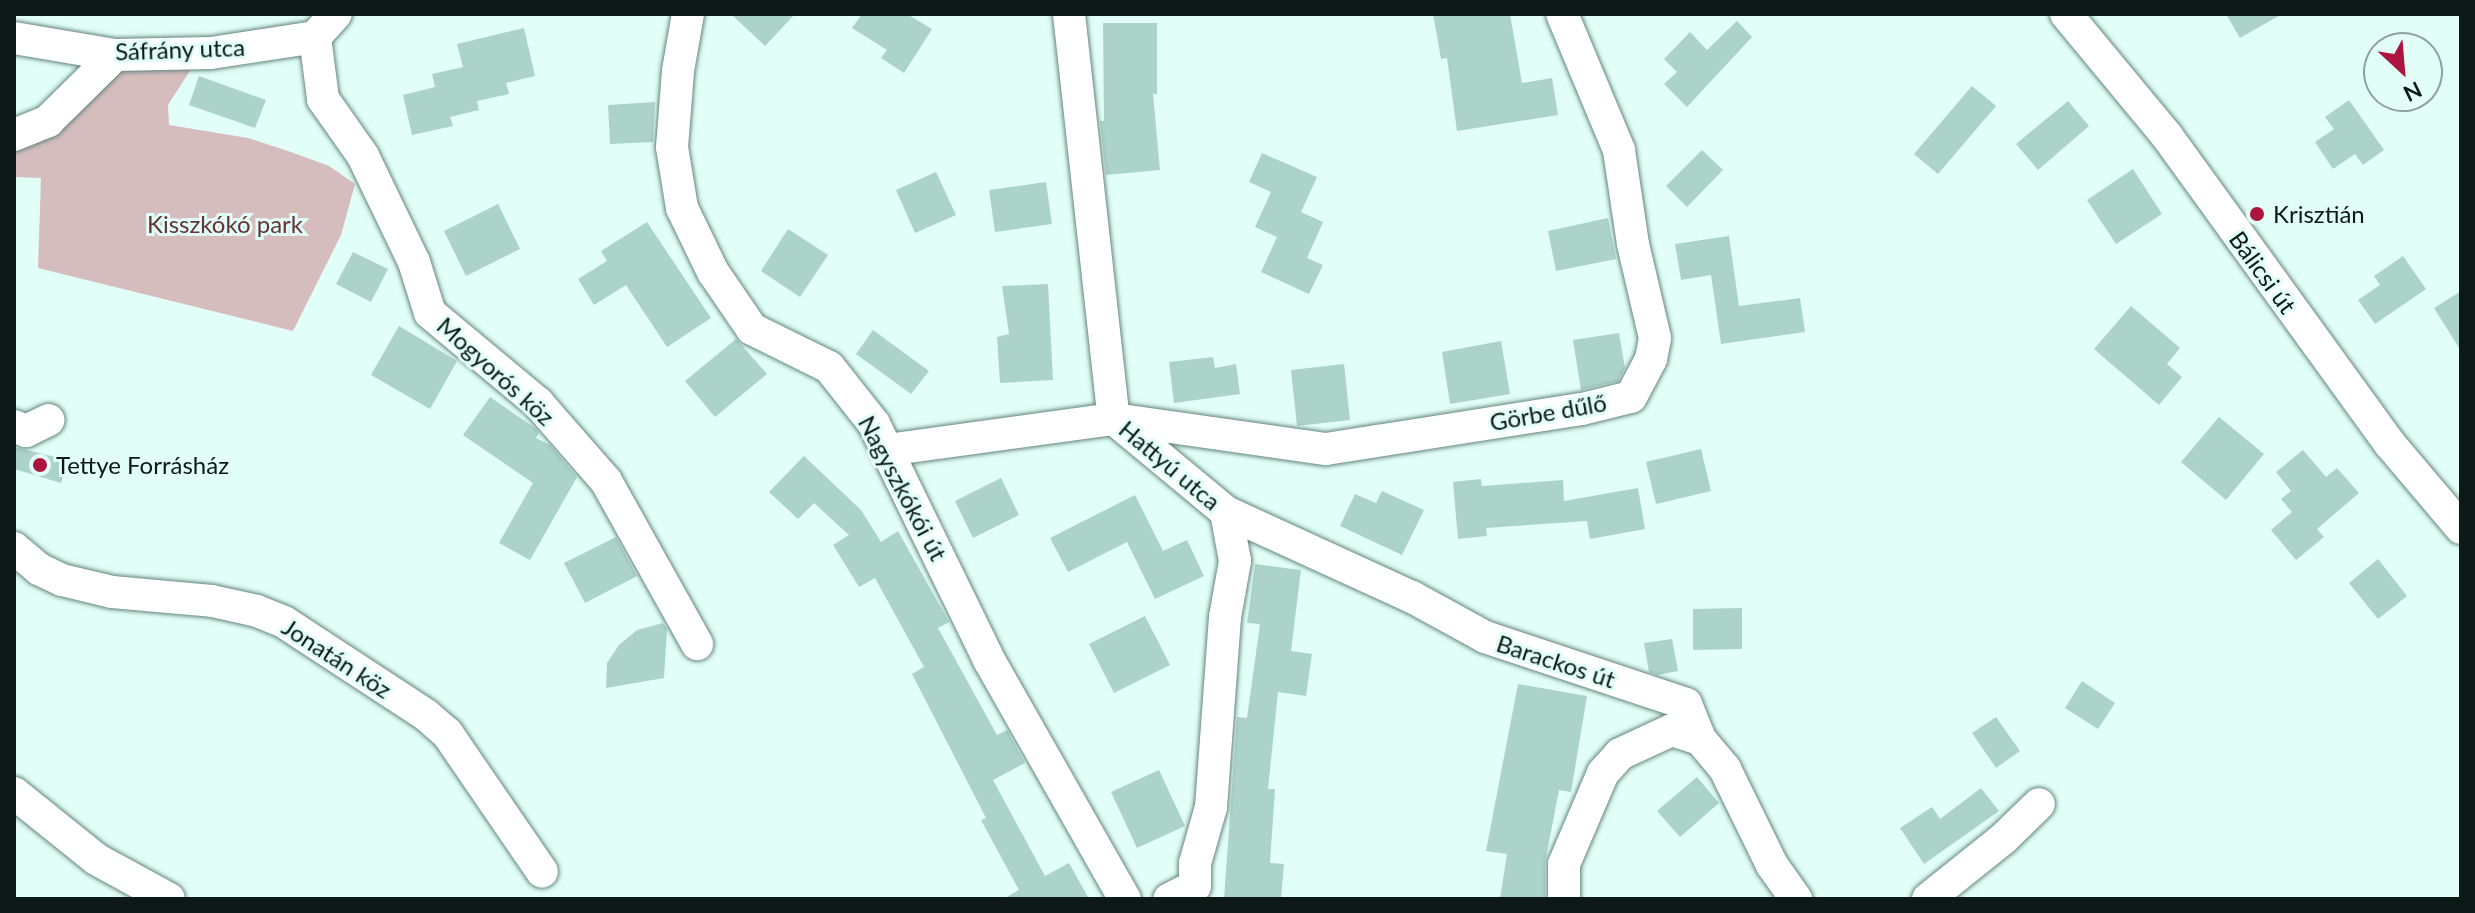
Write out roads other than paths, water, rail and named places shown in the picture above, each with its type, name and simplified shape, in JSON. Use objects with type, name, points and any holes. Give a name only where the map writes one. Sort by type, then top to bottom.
[{"type":"street","name":"Nagyszkókói út","points":[[688,14],[678,71],[672,147],[682,208],[713,272],[752,329],[829,367],[874,424],[989,660],[1125,899]]},
{"type":"street","name":"Hattyú utca","points":[[1069,14],[1114,419],[1226,512],[1235,561],[1219,678],[1211,807],[1195,863],[1195,886],[1169,899]]},
{"type":"street","name":"Görbe dűlő","points":[[1114,419],[1326,449],[1582,409],[1631,397],[1651,359],[1655,338],[1633,244],[1619,150],[1562,14]]},
{"type":"street","name":"Bálicsi út","points":[[2066,14],[2167,136],[2390,444],[2461,528]]},
{"type":"street","name":"Sáfrány utca","points":[[14,38],[115,55],[211,53],[325,26]]},
{"type":"street","name":"Mogyorós köz","points":[[325,26],[323,99],[363,156],[414,262],[430,313],[538,403],[606,481],[697,644]]},
{"type":"street","points":[[14,135],[48,121],[115,55]]},
{"type":"street","points":[[887,450],[1114,419]]},
{"type":"street","points":[[14,426],[26,431],[49,420]]},
{"type":"street","name":"Barackos út","points":[[1226,512],[1412,597],[1485,637],[1686,704],[1700,739],[1725,769],[1772,865],[1796,899]]},
{"type":"street","name":"Jonatán köz","points":[[14,548],[39,569],[62,580],[112,592],[212,601],[257,611],[284,622],[426,715],[447,733],[542,872]]},
{"type":"street","points":[[1564,899],[1564,864],[1603,773],[1620,754],[1672,730],[1700,739]]},
{"type":"street","points":[[14,793],[96,859],[169,899]]},
{"type":"street","points":[[1928,899],[2003,839],[2039,804]]},
{"type":"place","name":"Krisztián","points":[[2257,214]]},
{"type":"place","name":"Tettye Forrásház","points":[[40,465]]},
{"type":"park label","name":"Kisszkókó park","points":[[225,224]]}]
